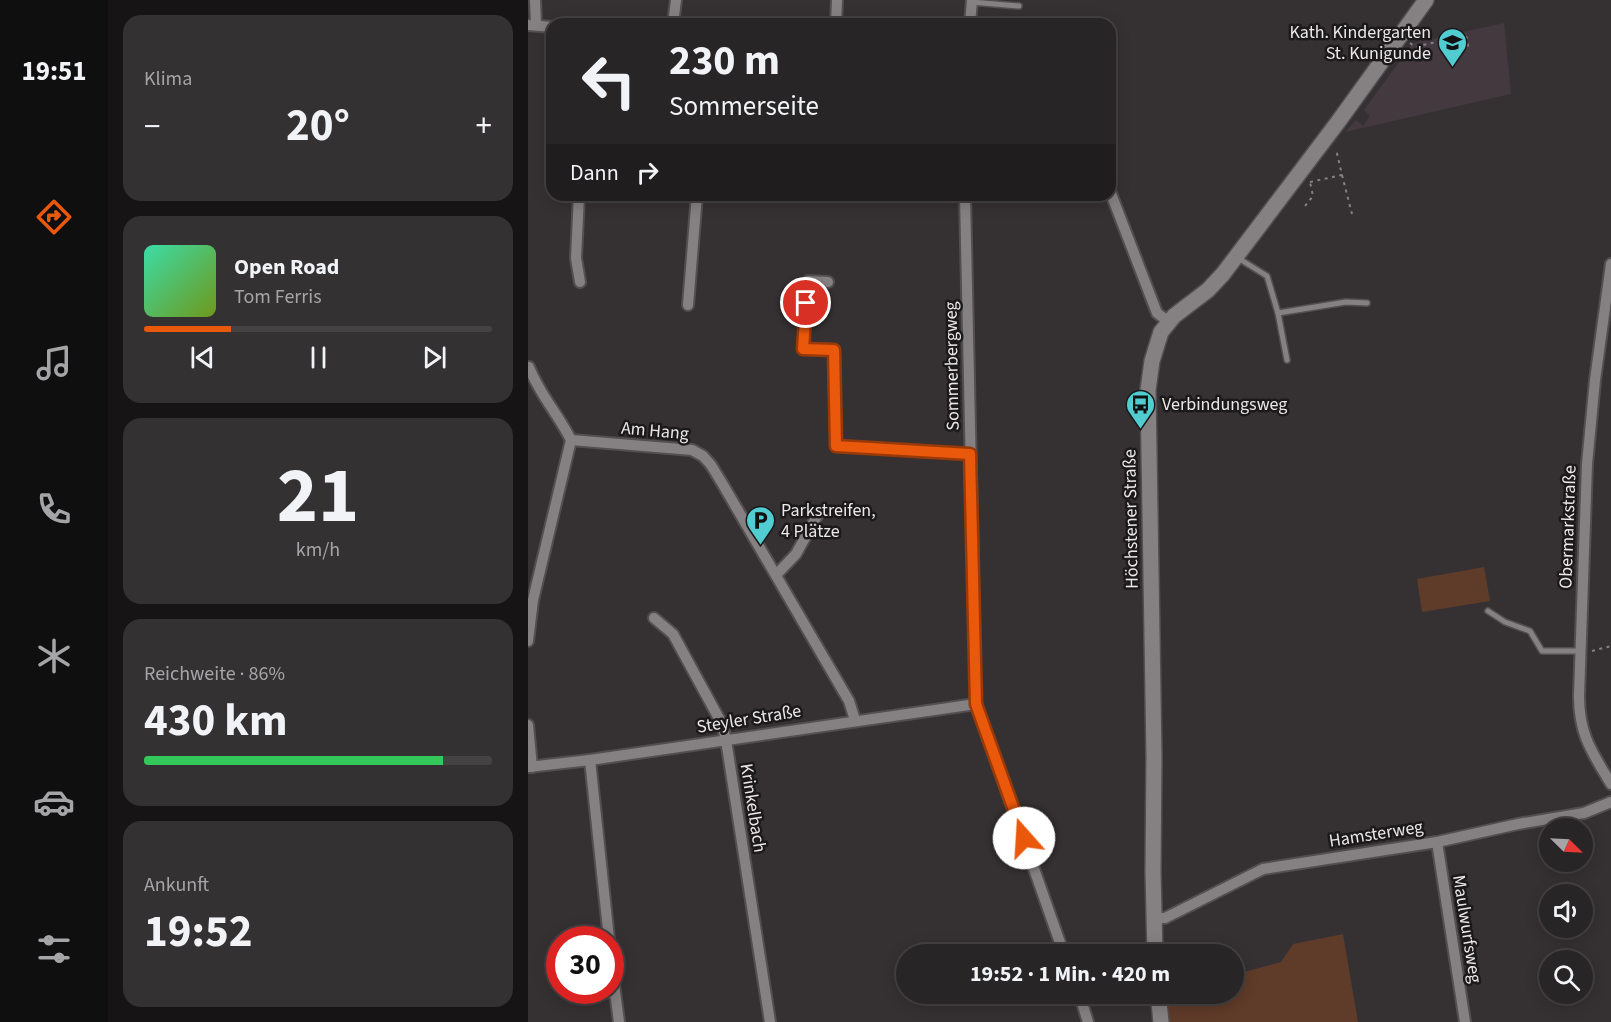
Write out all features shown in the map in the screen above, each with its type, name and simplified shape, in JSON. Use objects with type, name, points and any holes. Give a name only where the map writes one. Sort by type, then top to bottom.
[{"type":"main road","name":"Höchstener Straße","points":[[1155,944],[1148,390],[1155,346],[1174,315],[1208,290],[1237,257],[1426,0]]},
{"type":"main road","points":[[1159,1004],[1161,1022]]},
{"type":"street","points":[[532,25],[535,0]]},
{"type":"street","points":[[674,18],[676,0]]},
{"type":"street","points":[[836,18],[837,0]]},
{"type":"street","points":[[970,18],[971,1]]},
{"type":"street","points":[[579,201],[576,258],[580,282]]},
{"type":"street","points":[[688,305],[697,201]]},
{"type":"street","name":"Sommerbergweg","points":[[965,201],[976,704],[1060,944]]},
{"type":"street","points":[[1114,201],[1157,313],[1169,322]]},
{"type":"street","name":"Obermarkstraße","points":[[1611,264],[1595,380],[1587,464],[1579,696],[1581,727],[1611,784]]},
{"type":"street","points":[[828,282],[808,280],[803,349],[834,350],[836,446],[970,454]]},
{"type":"street","points":[[528,641],[533,600],[571,440],[537,388],[529,367]]},
{"type":"street","name":"Am Hang","points":[[571,440],[692,450],[711,465],[849,701],[855,720]]},
{"type":"street","points":[[776,575],[796,554],[818,514]]},
{"type":"street","name":"Krinkelbach","points":[[654,618],[673,634],[722,724],[770,1022]]},
{"type":"street","name":"Steyler Straße","points":[[530,767],[976,704]]},
{"type":"street","points":[[528,725],[530,767]]},
{"type":"street","points":[[590,760],[608,926]]},
{"type":"street","name":"Hamsterweg","points":[[1154,918],[1165,918],[1263,869],[1437,842],[1518,824],[1584,813],[1611,802]]},
{"type":"street","name":"Maulwurfsweg","points":[[1437,842],[1465,1022]]},
{"type":"street","points":[[616,1004],[619,1022]]},
{"type":"street","points":[[1082,1004],[1088,1022]]},
{"type":"lane","points":[[971,1],[1019,6]]},
{"type":"lane","points":[[1237,257],[1268,276],[1287,360]]},
{"type":"lane","points":[[1278,313],[1346,302],[1367,303]]},
{"type":"lane","points":[[1488,611],[1505,622],[1530,631],[1542,651],[1581,652]]},
{"type":"path","points":[[1409,43],[1415,47],[1466,35],[1470,51]]},
{"type":"path","points":[[1336,149],[1352,214]]},
{"type":"path","points":[[1289,186],[1342,175]]},
{"type":"path","points":[[1305,206],[1313,196],[1310,182]]},
{"type":"path","points":[[1581,652],[1611,646]]},
{"type":"shaded area","name":"Kath. Kindergarten St. Kunigunde","points":[[1504,23],[1511,94],[1345,132],[1356,120],[1363,126],[1370,116],[1364,110],[1413,43]]},
{"type":"shaded area","points":[[1484,567],[1490,601],[1422,612],[1417,579]]},
{"type":"shaded area","points":[[1343,934],[1358,1022],[1169,1022],[1167,1004],[1244,1004],[1244,972],[1281,962],[1293,944]]},
{"type":"place","name":"Kath. Kindergarten St. Kunigunde","points":[[1452,68]]},
{"type":"place","name":"Verbindungsweg","points":[[1141,430]]},
{"type":"place","name":"Parkstreifen, 4 Plätze","points":[[760,546]]},
{"type":"route","points":[[806,303],[803,349],[834,350],[836,446],[970,454],[976,704],[1024,838]]}]
